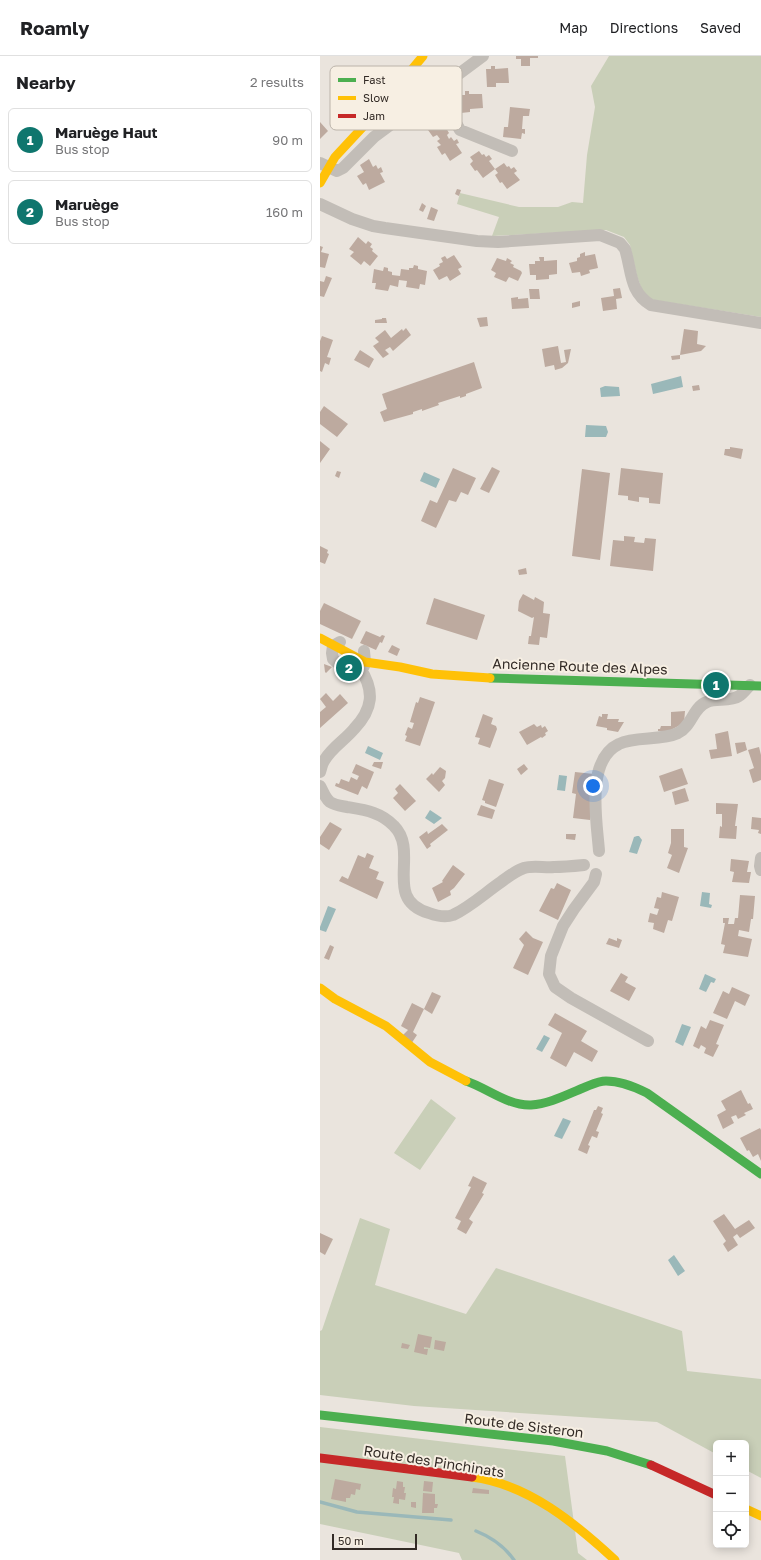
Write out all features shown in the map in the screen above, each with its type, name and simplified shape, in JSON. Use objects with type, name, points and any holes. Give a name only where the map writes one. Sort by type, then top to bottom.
[{"type":"street","points":[[404,66],[412,56]]},
{"type":"street","points":[[415,66],[423,56]]},
{"type":"street","points":[[462,72],[483,56]]},
{"type":"street","points":[[324,162],[335,156],[359,130]]},
{"type":"street","points":[[324,162],[337,171],[344,168],[374,137],[384,130]]},
{"type":"street","points":[[460,130],[512,151]]},
{"type":"street","points":[[320,182],[324,162]]},
{"type":"street","points":[[320,204],[352,219],[373,226],[477,241],[498,242],[600,235],[620,243],[625,249],[636,292],[642,300],[651,305],[761,323]]},
{"type":"street","name":"Ancienne Route des Alpes","points":[[320,630],[363,660],[432,674],[475,677],[756,686]]},
{"type":"street","name":"Ancienne Route des Alpes","points":[[320,638],[338,644]]},
{"type":"street","points":[[338,644],[332,652],[333,659],[338,664],[356,669],[363,660]]},
{"type":"street","points":[[320,772],[324,760],[354,729],[367,711],[371,696],[365,677],[363,660]]},
{"type":"street","points":[[598,852],[596,808],[597,775],[602,759],[610,750],[618,744],[678,732],[688,726],[699,707],[707,702],[739,696],[756,686]]},
{"type":"street","points":[[320,786],[330,802],[342,806],[370,811],[382,816],[395,826],[402,840],[404,855],[403,879],[406,895],[413,906],[425,912],[440,916],[452,915],[470,905],[512,873],[524,868],[584,865]]},
{"type":"street","points":[[761,858],[761,870]]},
{"type":"street","points":[[596,874],[594,882],[563,926],[551,956],[549,974],[555,987],[571,998],[648,1041]]},
{"type":"street","points":[[320,988],[335,999],[386,1026],[430,1062],[461,1080],[478,1086],[511,1102],[530,1105],[544,1103],[596,1083],[607,1081],[634,1086],[647,1093],[761,1174]]},
{"type":"street","name":"Route de Sisteron","points":[[320,1416],[586,1446],[633,1459],[713,1494]]},
{"type":"street","name":"Route des Pinchinats","points":[[320,1458],[496,1482],[539,1500],[591,1536],[615,1560]]},
{"type":"street","points":[[749,1510],[761,1516]]},
{"type":"green space","points":[[609,56],[761,56],[761,317],[654,300],[644,296],[637,276],[630,245],[624,237],[606,230],[492,236],[499,217],[457,204],[460,193],[519,207],[558,207],[572,202],[583,203],[587,155],[595,107],[591,86]]},
{"type":"green space","points":[[431,1099],[456,1118],[420,1170],[394,1153]]},
{"type":"green space","points":[[360,1218],[390,1229],[375,1285],[466,1314],[496,1268],[682,1331],[687,1371],[761,1379],[761,1478],[749,1472],[749,1440],[713,1440],[713,1452],[657,1422],[414,1406],[320,1395],[320,1331],[322,1330]]},
{"type":"green space","points":[[320,1427],[565,1456],[578,1553],[587,1560],[462,1560],[459,1553],[320,1524]]},
{"type":"water","points":[[681,376],[683,387],[653,394],[651,384]]},
{"type":"water","points":[[605,386],[619,387],[620,396],[601,397],[600,388]]},
{"type":"water","points":[[586,425],[606,426],[608,432],[606,437],[585,437]]},
{"type":"water","points":[[424,472],[440,479],[436,488],[420,481]]},
{"type":"water","points":[[368,746],[383,753],[380,760],[365,753]]},
{"type":"water","points":[[559,775],[567,776],[565,791],[557,790]]},
{"type":"water","points":[[430,810],[442,818],[434,824],[425,818]]},
{"type":"water","points":[[639,836],[642,840],[637,854],[629,852],[634,837]]},
{"type":"water","points":[[702,892],[710,893],[709,904],[712,905],[711,908],[700,906]]},
{"type":"water","points":[[328,906],[336,909],[326,932],[320,930],[320,927]]},
{"type":"water","points":[[705,974],[716,979],[714,983],[711,982],[706,992],[699,989]]},
{"type":"water","points":[[682,1024],[691,1027],[683,1046],[675,1042]]},
{"type":"water","points":[[544,1035],[550,1038],[542,1052],[536,1049]]},
{"type":"water","points":[[563,1118],[571,1121],[562,1139],[554,1136]]},
{"type":"water","points":[[674,1255],[685,1271],[678,1276],[668,1260]]},
{"type":"building","points":[[516,56],[538,56],[538,58],[530,58],[530,66],[521,66],[521,59],[516,59]]},
{"type":"building","points":[[491,66],[495,66],[495,69],[508,68],[509,83],[496,83],[496,87],[487,87],[486,69],[491,69]]},
{"type":"building","points":[[465,91],[469,91],[469,94],[482,94],[483,108],[470,109],[470,112],[462,113],[462,95],[465,95]]},
{"type":"building","points":[[510,107],[530,109],[529,116],[523,116],[522,129],[525,129],[525,134],[522,133],[521,139],[503,137],[504,127],[508,127]]},
{"type":"building","points":[[320,122],[328,131],[320,139]]},
{"type":"building","points":[[428,130],[447,130],[449,139],[451,137],[454,141],[457,139],[459,143],[456,144],[462,153],[450,161],[445,153],[442,155],[437,147],[441,145],[437,141],[440,139],[437,135],[433,137]]},
{"type":"building","points":[[479,151],[486,157],[489,155],[492,159],[489,161],[495,169],[483,178],[470,164],[473,161],[470,157]]},
{"type":"building","points":[[369,159],[373,167],[376,165],[378,169],[381,167],[383,172],[380,173],[385,182],[369,190],[366,183],[363,185],[357,176],[364,172],[360,165]]},
{"type":"building","points":[[504,163],[511,169],[514,167],[517,171],[514,173],[520,180],[507,189],[502,182],[500,183],[495,175],[498,173],[495,169]]},
{"type":"building","points":[[457,189],[461,190],[459,196],[455,194]]},
{"type":"building","points":[[422,203],[426,206],[423,212],[419,210]]},
{"type":"building","points":[[431,207],[438,210],[434,221],[427,219]]},
{"type":"building","points":[[358,237],[366,244],[368,241],[372,244],[370,247],[373,249],[372,251],[378,256],[370,266],[364,261],[361,265],[350,256],[354,252],[349,249]]},
{"type":"building","points":[[320,246],[323,247],[321,252],[329,254],[325,268],[320,267]]},
{"type":"building","points":[[585,252],[585,256],[595,254],[598,268],[589,270],[590,273],[581,276],[580,272],[572,273],[569,263],[577,261],[580,254]]},
{"type":"building","points":[[454,255],[462,267],[458,269],[461,274],[450,281],[447,276],[439,280],[433,270],[440,266],[439,264],[443,262],[441,258],[445,256],[447,259]]},
{"type":"building","points":[[539,257],[544,257],[544,261],[557,260],[557,274],[549,275],[549,279],[536,280],[536,275],[530,275],[529,264],[535,264],[535,261],[540,261]]},
{"type":"building","points":[[497,258],[506,261],[507,258],[512,261],[510,263],[514,265],[513,267],[522,273],[518,281],[509,277],[506,282],[494,277],[496,273],[491,270]]},
{"type":"building","points":[[414,265],[418,266],[418,269],[427,271],[425,285],[420,284],[419,289],[406,287],[407,281],[399,280],[398,287],[390,285],[388,291],[375,289],[376,283],[372,283],[374,269],[383,271],[384,267],[388,268],[388,271],[392,272],[392,275],[400,276],[401,269],[409,270],[409,268],[413,268]]},
{"type":"building","points":[[326,276],[332,278],[324,297],[320,296],[320,281],[324,282]]},
{"type":"building","points":[[620,288],[622,298],[616,299],[617,309],[603,311],[601,298],[614,296],[613,289]]},
{"type":"building","points":[[529,289],[539,289],[540,299],[530,299]]},
{"type":"building","points":[[518,297],[518,299],[528,298],[529,308],[512,309],[511,298]]},
{"type":"building","points":[[580,301],[580,306],[572,308],[572,303]]},
{"type":"building","points":[[487,317],[488,326],[480,327],[477,318]]},
{"type":"building","points":[[386,318],[387,323],[375,323],[375,320]]},
{"type":"building","points":[[406,328],[411,335],[393,351],[390,347],[385,350],[389,354],[383,358],[373,346],[379,342],[375,338],[385,330],[391,338],[402,329],[403,331]]},
{"type":"building","points":[[684,329],[698,331],[697,344],[706,346],[701,351],[680,355]]},
{"type":"building","points":[[322,336],[333,340],[327,357],[331,358],[329,365],[325,363],[322,372],[320,371],[320,341]]},
{"type":"building","points":[[558,346],[561,363],[566,362],[564,350],[571,349],[568,363],[562,368],[555,370],[554,365],[545,367],[542,349]]},
{"type":"building","points":[[360,350],[374,359],[369,368],[354,360]]},
{"type":"building","points":[[680,355],[680,359],[672,360],[671,356]]},
{"type":"building","points":[[474,362],[482,388],[466,394],[466,396],[460,398],[460,396],[438,403],[439,405],[422,411],[422,409],[413,412],[413,414],[384,422],[380,412],[387,409],[382,394]]},
{"type":"building","points":[[699,385],[700,390],[693,391],[692,386]]},
{"type":"building","points":[[324,406],[348,424],[337,437],[320,424],[320,412]]},
{"type":"building","points":[[320,441],[330,449],[320,463]]},
{"type":"building","points":[[730,447],[743,449],[741,459],[724,455],[725,449],[730,449]]},
{"type":"building","points":[[492,467],[500,471],[489,493],[480,489]]},
{"type":"building","points":[[453,468],[476,478],[468,495],[461,492],[456,502],[449,500],[436,528],[421,521],[430,500],[437,503]]},
{"type":"building","points":[[621,468],[663,473],[660,504],[649,503],[649,498],[639,497],[639,502],[628,500],[628,496],[618,495]]},
{"type":"building","points":[[582,469],[610,473],[600,560],[572,556]]},
{"type":"building","points":[[337,471],[341,472],[339,478],[335,476]]},
{"type":"building","points":[[624,536],[635,537],[634,542],[644,543],[645,538],[656,539],[653,571],[610,566],[613,540],[624,541]]},
{"type":"building","points":[[320,546],[328,550],[327,553],[329,554],[325,564],[320,562]]},
{"type":"building","points":[[526,568],[527,574],[519,575],[518,570]]},
{"type":"building","points":[[523,594],[534,600],[535,597],[544,602],[543,613],[550,614],[547,638],[540,637],[539,645],[528,644],[534,617],[532,618],[518,611],[519,601]]},
{"type":"building","points":[[434,598],[485,615],[477,640],[426,624]]},
{"type":"building","points":[[324,603],[361,621],[352,639],[320,624],[320,611]]},
{"type":"building","points":[[366,631],[380,637],[382,635],[385,636],[382,643],[380,642],[376,650],[360,643]]},
{"type":"building","points":[[392,645],[400,649],[397,656],[388,652]]},
{"type":"building","points":[[324,664],[332,667],[326,673],[325,672]]},
{"type":"building","points":[[326,693],[333,701],[340,694],[348,703],[320,728],[320,712],[326,707],[320,699]]},
{"type":"building","points":[[420,697],[435,702],[420,746],[405,741],[407,736],[405,735],[408,727],[412,729],[414,723],[410,722],[416,702],[418,703]]},
{"type":"building","points":[[685,711],[684,723],[669,731],[658,731],[661,726],[671,726],[671,712]]},
{"type":"building","points":[[483,714],[493,718],[491,724],[496,726],[497,729],[490,748],[478,744],[480,738],[475,737]]},
{"type":"building","points":[[602,714],[608,714],[607,719],[619,719],[618,722],[624,722],[618,732],[596,726],[599,716],[602,717]]},
{"type":"building","points":[[534,724],[537,727],[541,725],[542,728],[545,726],[548,731],[542,738],[541,737],[527,745],[519,732]]},
{"type":"building","points":[[728,731],[732,756],[711,759],[709,750],[717,749],[715,734]]},
{"type":"building","points":[[745,742],[747,750],[737,754],[735,743]]},
{"type":"building","points":[[759,747],[761,755],[761,780],[753,783],[749,770],[754,768],[748,750]]},
{"type":"building","points":[[374,762],[383,762],[381,769],[372,766]]},
{"type":"building","points":[[356,764],[374,772],[367,789],[362,786],[358,795],[335,786],[336,783],[339,784],[341,779],[349,782],[351,777],[357,780],[359,776],[352,773]]},
{"type":"building","points":[[524,764],[528,769],[521,775],[517,769]]},
{"type":"building","points":[[440,767],[446,771],[445,778],[442,781],[445,785],[439,792],[426,779],[432,773],[433,775]]},
{"type":"building","points":[[682,768],[688,784],[664,792],[659,776]]},
{"type":"building","points":[[575,772],[594,774],[590,820],[573,818],[576,794],[572,793]]},
{"type":"building","points":[[489,779],[504,784],[496,807],[485,803],[485,801],[482,800]]},
{"type":"building","points":[[400,784],[416,801],[405,811],[393,798],[398,793],[395,789]]},
{"type":"building","points":[[685,788],[689,801],[675,805],[672,792]]},
{"type":"building","points":[[716,803],[738,804],[735,826],[737,826],[736,839],[719,838],[720,826],[722,827],[722,814],[716,814]]},
{"type":"building","points":[[481,805],[495,810],[492,819],[477,815]]},
{"type":"building","points":[[752,817],[761,818],[761,834],[758,833],[759,830],[751,829]]},
{"type":"building","points":[[330,822],[342,829],[329,850],[320,844],[320,837]]},
{"type":"building","points":[[442,824],[448,830],[430,844],[431,846],[427,849],[419,837],[427,831],[428,834]]},
{"type":"building","points":[[671,829],[684,829],[684,847],[688,848],[679,873],[667,868],[672,855],[668,853],[671,843]]},
{"type":"building","points":[[566,834],[576,834],[575,840],[566,839]]},
{"type":"building","points":[[367,853],[374,856],[369,868],[379,872],[376,879],[384,882],[377,899],[339,881],[342,876],[348,879],[358,855],[365,858]]},
{"type":"building","points":[[731,859],[749,861],[747,872],[751,872],[749,883],[732,882],[734,872],[730,871]]},
{"type":"building","points":[[453,865],[465,874],[450,891],[451,895],[438,902],[432,888],[443,882],[442,881]]},
{"type":"building","points":[[557,883],[571,890],[558,920],[539,911],[551,888],[554,889]]},
{"type":"building","points":[[662,892],[679,897],[672,921],[668,920],[664,933],[653,929],[654,923],[648,922],[650,913],[657,915],[659,909],[654,908],[657,897],[661,898]]},
{"type":"building","points":[[740,895],[755,896],[753,919],[751,919],[749,932],[739,930],[738,936],[752,939],[748,957],[723,953],[725,945],[721,944],[725,923],[723,923],[723,918],[729,918],[728,924],[734,924],[735,918],[738,918]]},
{"type":"building","points":[[526,931],[533,938],[543,942],[528,975],[513,968],[524,945],[519,939]]},
{"type":"building","points":[[609,938],[617,941],[617,938],[622,940],[619,948],[606,944]]},
{"type":"building","points":[[330,945],[334,947],[329,960],[324,958]]},
{"type":"building","points":[[621,973],[628,977],[625,982],[636,988],[629,1001],[610,991]]},
{"type":"building","points":[[732,987],[750,995],[745,1006],[735,1001],[727,1019],[713,1013],[723,991],[729,994]]},
{"type":"building","points":[[432,992],[441,996],[432,1014],[424,1009]]},
{"type":"building","points":[[412,1003],[424,1009],[413,1032],[417,1035],[411,1044],[402,1036],[408,1030],[401,1026]]},
{"type":"building","points":[[555,1013],[587,1031],[581,1041],[598,1051],[592,1062],[574,1052],[566,1067],[550,1058],[562,1033],[548,1025]]},
{"type":"building","points":[[710,1020],[724,1025],[716,1044],[719,1045],[713,1057],[704,1053],[706,1048],[701,1045],[699,1049],[693,1046],[701,1026],[706,1029]]},
{"type":"building","points":[[741,1090],[748,1104],[750,1103],[753,1109],[744,1113],[746,1115],[738,1119],[736,1115],[731,1117],[734,1123],[723,1129],[717,1115],[726,1110],[721,1101]]},
{"type":"building","points":[[598,1106],[603,1108],[601,1113],[603,1114],[596,1131],[599,1132],[597,1138],[592,1136],[588,1145],[590,1146],[587,1154],[578,1150],[594,1110],[596,1110]]},
{"type":"building","points":[[760,1128],[761,1161],[758,1154],[753,1157],[749,1150],[747,1151],[740,1138]]},
{"type":"building","points":[[473,1176],[487,1183],[482,1193],[484,1194],[469,1219],[473,1222],[466,1234],[457,1229],[461,1221],[455,1218],[471,1187],[468,1186]]},
{"type":"building","points":[[724,1214],[735,1229],[749,1220],[755,1228],[740,1238],[737,1234],[733,1237],[738,1245],[728,1252],[723,1244],[726,1241],[713,1221]]},
{"type":"building","points":[[320,1233],[333,1239],[325,1255],[320,1252]]},
{"type":"building","points":[[418,1334],[432,1337],[430,1348],[424,1347],[424,1349],[428,1349],[427,1355],[414,1352]]},
{"type":"building","points":[[435,1340],[446,1342],[444,1351],[434,1349]]},
{"type":"building","points":[[402,1343],[410,1345],[408,1349],[401,1348]]},
{"type":"building","points":[[335,1479],[361,1484],[360,1490],[356,1489],[355,1495],[351,1494],[350,1498],[346,1498],[346,1502],[331,1499]]},
{"type":"building","points":[[397,1481],[403,1482],[403,1487],[405,1487],[404,1493],[406,1493],[405,1500],[399,1499],[399,1504],[393,1503],[394,1497],[392,1497],[393,1488],[396,1489]]},
{"type":"building","points":[[424,1481],[433,1482],[432,1492],[423,1491]]},
{"type":"building","points":[[473,1488],[489,1490],[489,1494],[472,1493]]},
{"type":"building","points":[[423,1493],[435,1494],[435,1504],[438,1504],[437,1508],[434,1508],[434,1513],[422,1513]]},
{"type":"building","points":[[411,1502],[416,1502],[416,1508],[411,1507]]},
{"type":"waterway","points":[[320,1502],[357,1512],[451,1520]]},
{"type":"waterway","points":[[476,1531],[497,1543],[514,1560]]},
{"type":"traffic: fast","points":[[490,678],[761,686]]},
{"type":"traffic: fast","points":[[466,1081],[506,1100],[522,1105],[531,1105],[551,1101],[600,1082],[611,1081],[627,1085],[647,1093],[761,1174]]},
{"type":"traffic: fast","points":[[320,1415],[553,1441],[607,1451],[651,1465]]},
{"type":"traffic: slow","points":[[415,66],[423,56]]},
{"type":"traffic: slow","points":[[320,183],[335,157],[360,130]]},
{"type":"traffic: slow","points":[[320,638],[365,662],[400,667],[432,674],[490,678]]},
{"type":"traffic: slow","points":[[320,988],[335,999],[386,1026],[430,1062],[466,1081]]},
{"type":"traffic: slow","points":[[472,1477],[493,1481],[512,1488],[550,1507],[584,1532],[615,1560]]},
{"type":"traffic: slow","points":[[749,1510],[761,1516]]},
{"type":"traffic: jam","points":[[320,1458],[472,1477]]},
{"type":"traffic: jam","points":[[651,1465],[713,1494]]},
{"type":"place","name":"Maruège","points":[[349,668]]},
{"type":"place","name":"Maruège Haut","points":[[716,685]]}]
